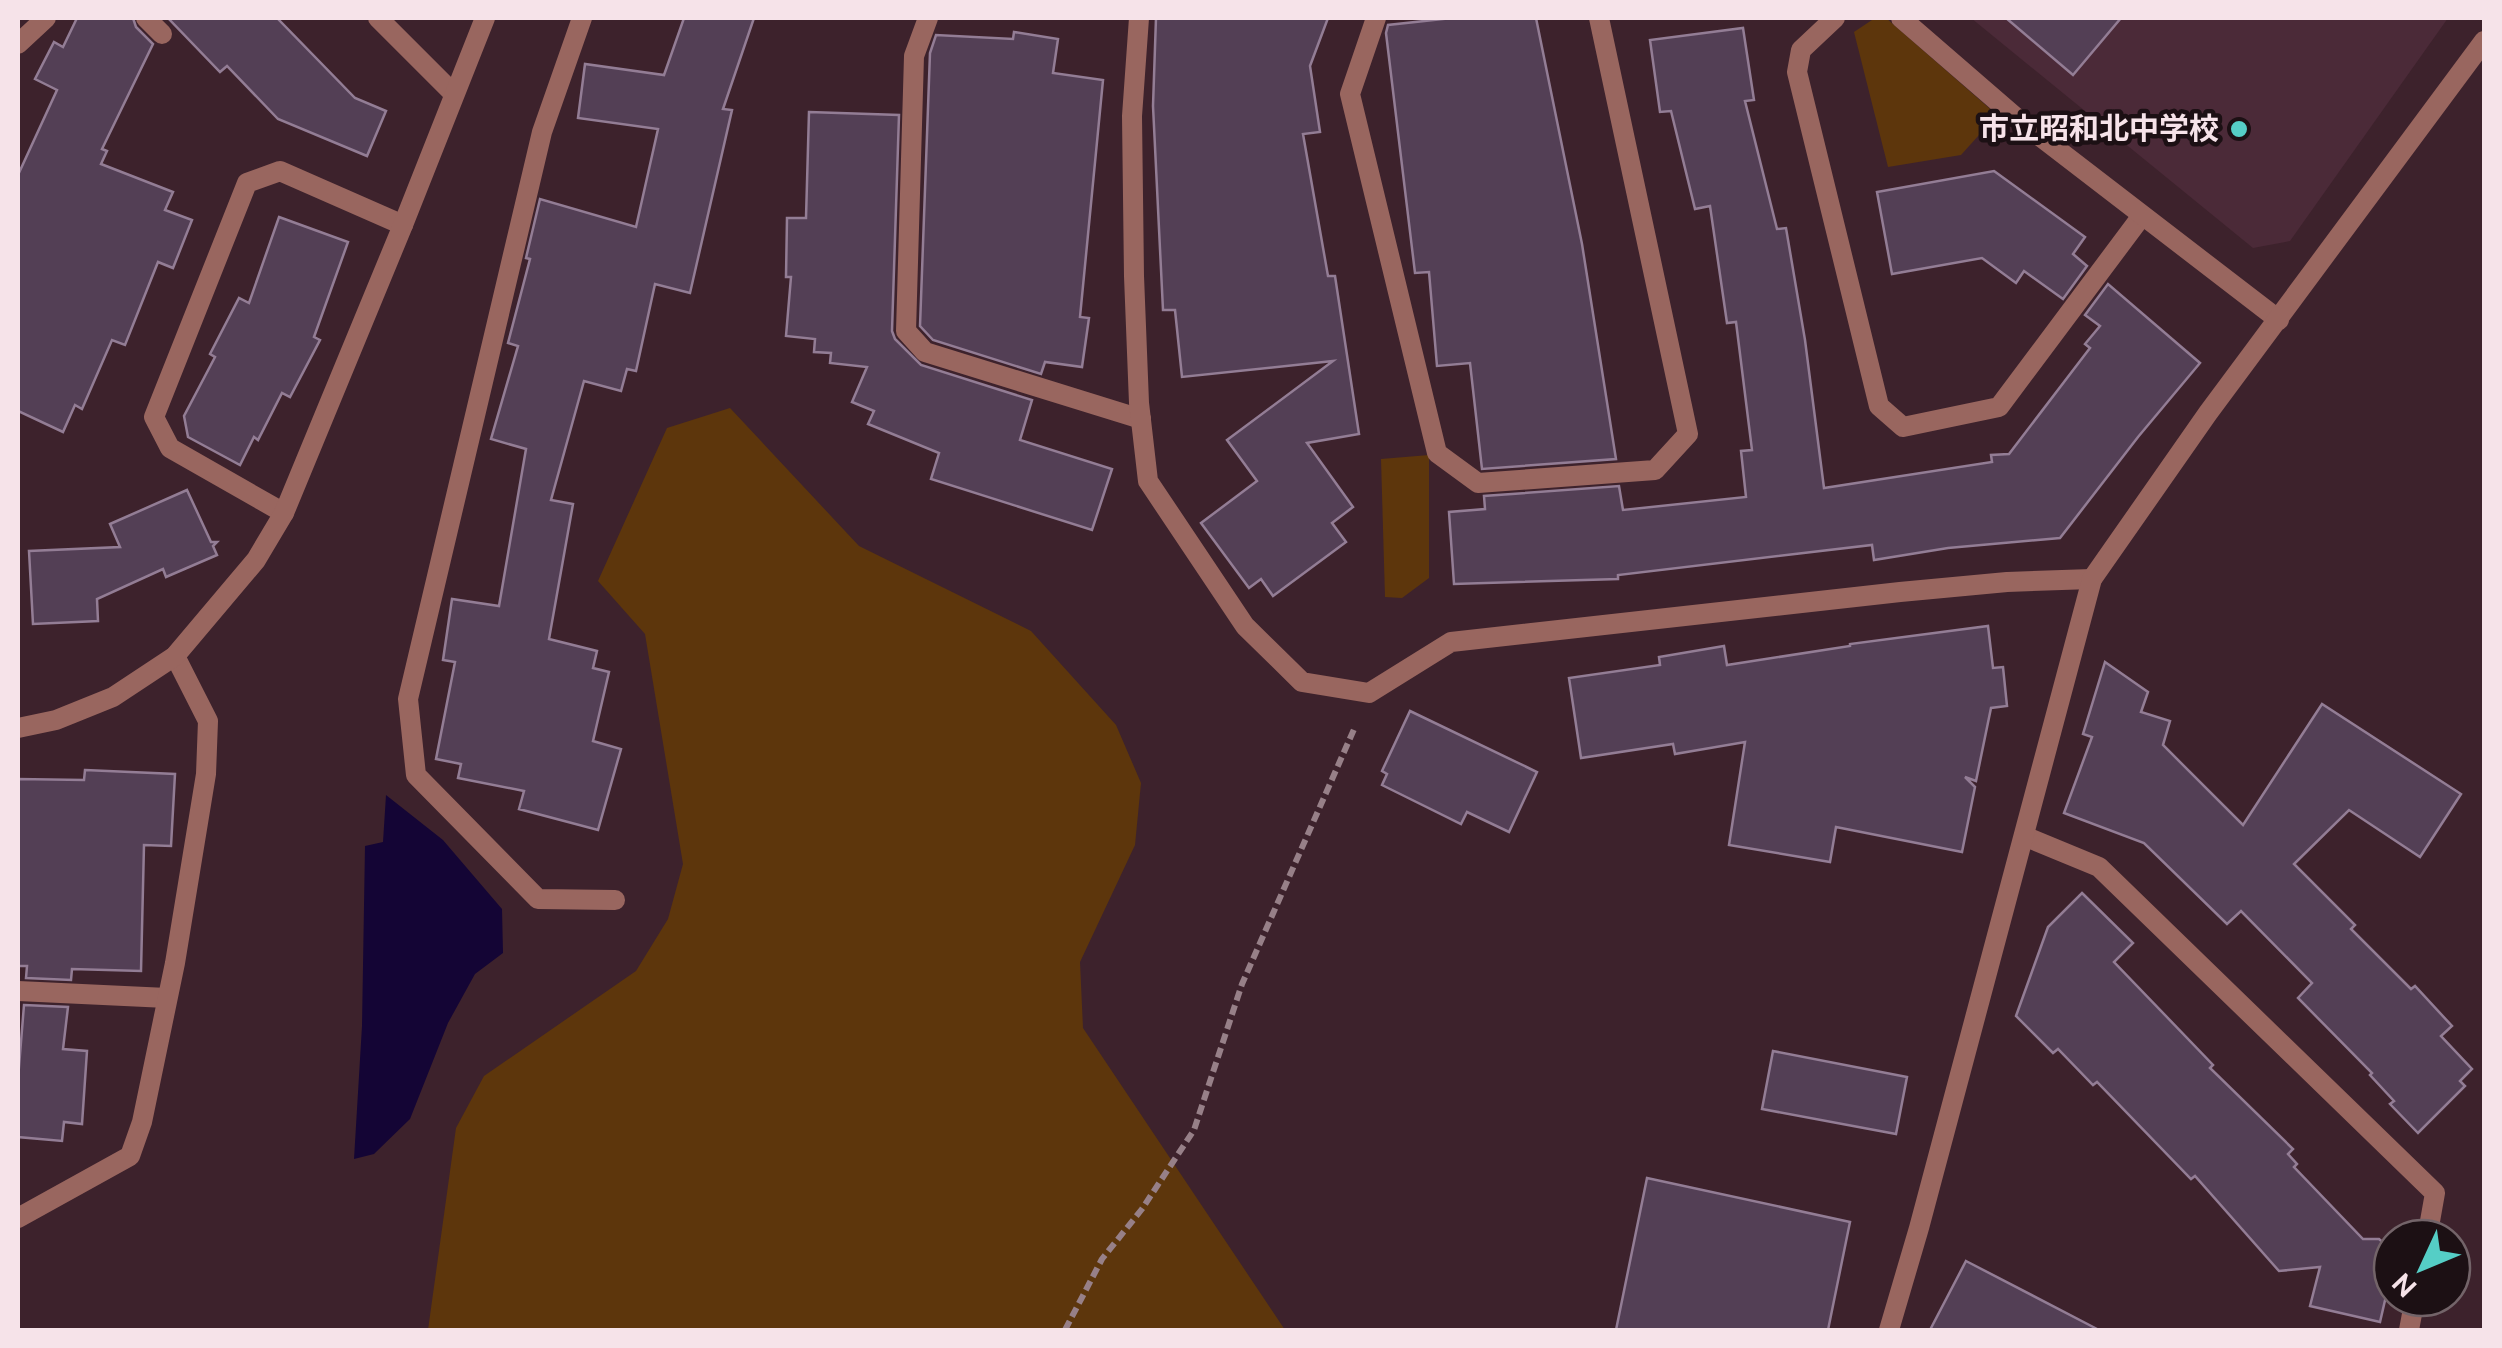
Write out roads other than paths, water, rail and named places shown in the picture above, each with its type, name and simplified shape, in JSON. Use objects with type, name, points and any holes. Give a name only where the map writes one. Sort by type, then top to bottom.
[{"type":"street","points":[[18,44],[46,18]]},
{"type":"street","points":[[146,18],[162,34]]},
{"type":"street","points":[[378,18],[454,94]]},
{"type":"street","points":[[18,728],[56,720],[113,697],[175,656],[238,584],[284,513],[485,18]]},
{"type":"street","points":[[582,18],[542,132],[408,700],[416,774],[538,899],[615,900]]},
{"type":"street","points":[[928,18],[914,56],[906,331],[925,352],[1140,419]]},
{"type":"street","points":[[1139,18],[1132,116],[1134,276],[1140,419],[1148,480],[1245,626],[1302,682],[1370,692],[1451,642],[1900,592],[2092,578]]},
{"type":"street","points":[[1376,18],[1350,94],[1437,453],[1478,483],[1656,470],[1688,434],[1598,18]]},
{"type":"street","points":[[1835,18],[1801,50],[1797,72],[1879,406],[1903,427],[1999,408],[2141,217]]},
{"type":"street","points":[[1901,18],[2020,122],[2280,320]]},
{"type":"street","points":[[1889,1330],[2092,578],[2208,414],[2484,41]]},
{"type":"street","points":[[284,513],[170,448],[154,417],[247,183],[280,171],[403,225]]},
{"type":"street","points":[[18,1218],[130,1156],[142,1122],[206,774],[208,721],[175,656]]},
{"type":"street","points":[[2024,836],[2100,867],[2435,1193],[2431,1218]]},
{"type":"street","points":[[18,991],[167,998]]},
{"type":"place","name":"市立昭和北中学校","points":[[2239,129]]}]
